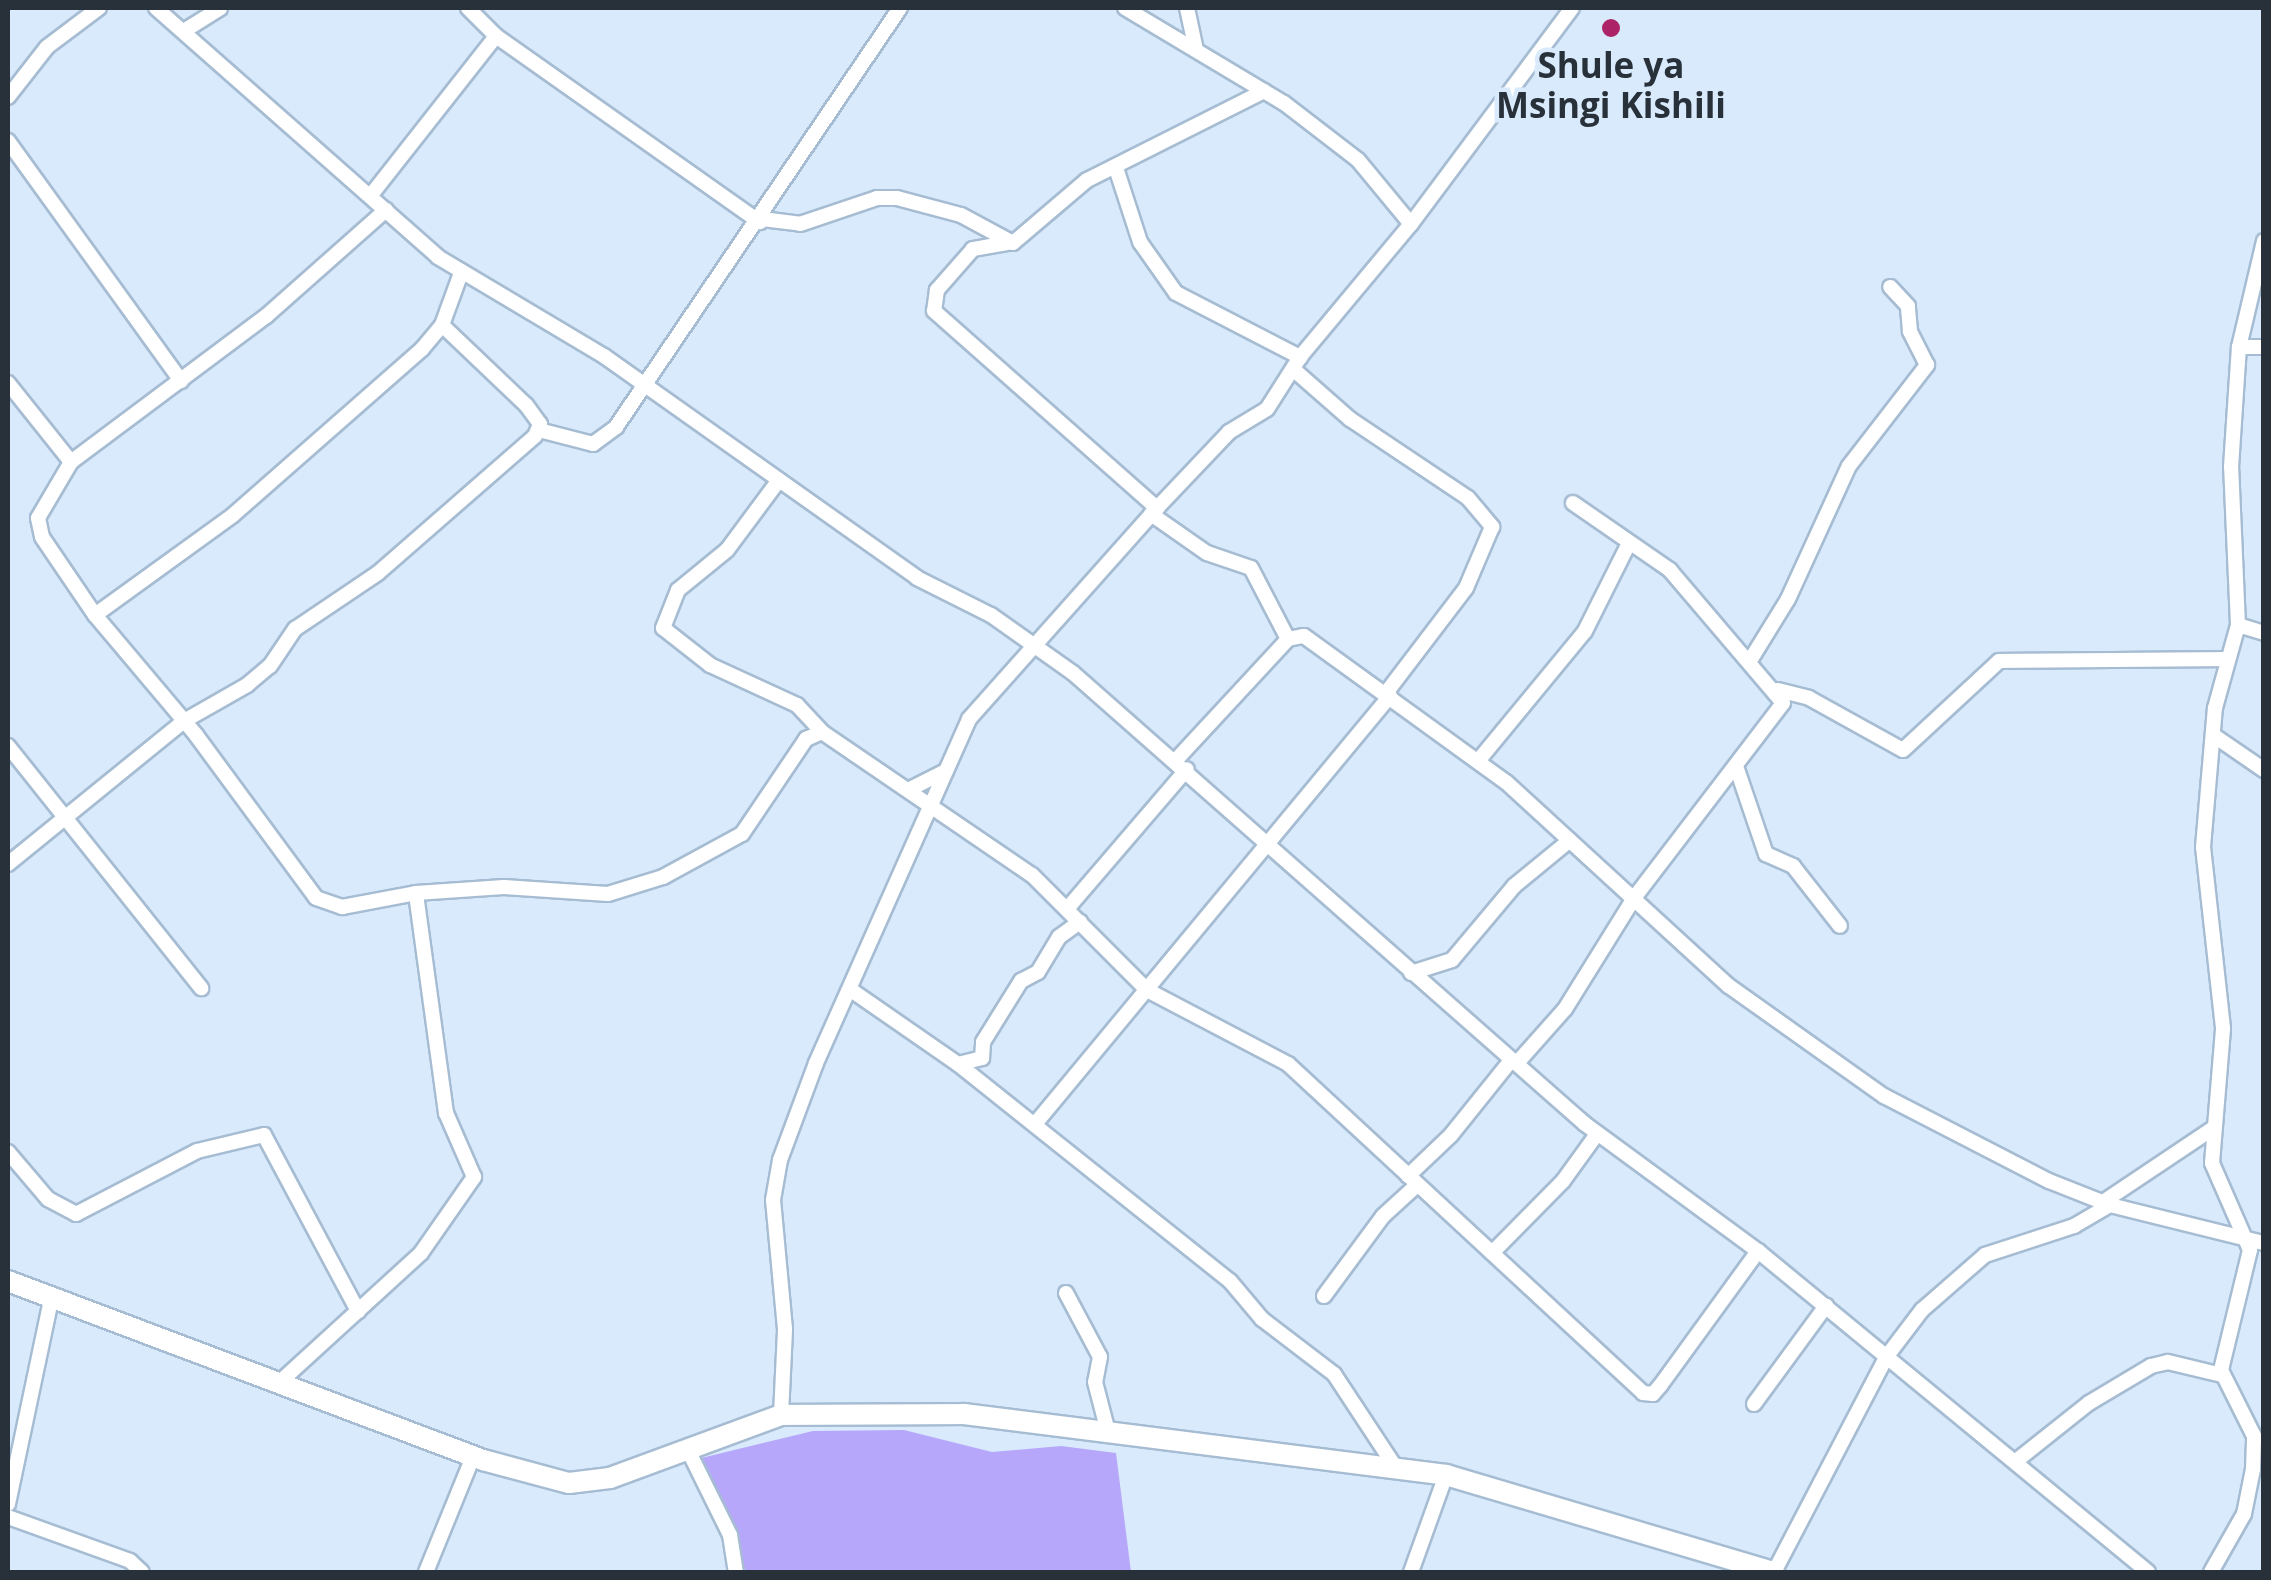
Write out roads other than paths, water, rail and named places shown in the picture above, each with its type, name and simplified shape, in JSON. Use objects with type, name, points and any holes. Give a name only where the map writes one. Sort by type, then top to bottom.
[{"type":"main road","points":[[8,1281],[52,1294],[474,1457],[569,1483],[610,1478],[780,1415],[964,1414],[1446,1475],[1585,1511],[1740,1569],[1774,1572]]},
{"type":"street","points":[[8,97],[47,47],[99,8]]},
{"type":"street","points":[[156,8],[186,29],[386,210],[461,272],[604,356],[917,578],[1034,643],[1182,765],[1411,973],[1597,1134],[1758,1251],[2148,1572]]},
{"type":"street","points":[[186,29],[220,8]]},
{"type":"street","points":[[468,8],[496,36],[761,220],[800,224],[877,198],[898,198],[961,215],[1008,243]]},
{"type":"street","points":[[442,325],[526,406],[539,430],[577,444],[600,441],[645,387],[761,220],[900,8]]},
{"type":"street","points":[[1125,8],[1264,91],[1358,160],[1411,224]]},
{"type":"street","points":[[1187,8],[1196,50]]},
{"type":"street","points":[[780,1415],[785,1329],[773,1200],[816,1063],[976,709],[1230,432],[1267,409],[1296,363],[1411,224],[1572,8]]},
{"type":"street","points":[[371,195],[496,36]]},
{"type":"street","points":[[1264,91],[1071,191],[1032,230],[1008,243],[973,249],[937,290],[934,310],[993,356],[1154,511],[1207,553],[1251,568],[1288,639]]},
{"type":"street","points":[[8,141],[181,381]]},
{"type":"street","points":[[1035,1124],[1388,694],[1466,588],[1492,527],[1468,498],[1350,419],[1296,363],[1176,293],[1140,242],[1116,168]]},
{"type":"street","points":[[386,210],[181,381],[71,462],[38,518],[42,538],[94,615],[184,721],[316,898],[342,907],[416,893],[504,887],[608,894],[663,877],[742,834],[806,739],[822,732]]},
{"type":"street","points":[[2222,1375],[2248,1272],[2247,1238],[2218,1186],[2212,1129],[2224,1028],[2203,847],[2213,735],[2226,660],[2238,625],[2231,467],[2239,347],[2264,240]]},
{"type":"street","points":[[94,615],[233,515],[442,325],[461,272]]},
{"type":"street","points":[[1751,659],[1788,600],[1849,466],[1927,365],[1910,331],[1908,306],[1890,286]]},
{"type":"street","points":[[2239,347],[2264,347]]},
{"type":"street","points":[[8,382],[71,462]]},
{"type":"street","points":[[8,864],[184,721],[247,685],[270,666],[295,629],[378,573],[539,430]]},
{"type":"street","points":[[779,480],[727,550],[678,590],[663,628],[710,665],[797,705],[822,732],[1032,876],[1147,990],[1288,1064],[1568,1330],[1648,1396],[1758,1251]]},
{"type":"street","points":[[1573,504],[1670,570],[1778,690],[1810,698],[1904,750],[2000,662],[2226,660]]},
{"type":"street","points":[[1478,761],[1585,631],[1629,544]]},
{"type":"street","points":[[2238,625],[2264,633]]},
{"type":"street","points":[[1067,909],[1288,639],[1304,636],[1478,761],[1746,1000],[1884,1096],[2106,1204],[2264,1243]]},
{"type":"street","points":[[1324,1296],[1383,1216],[1602,957],[1634,898],[1780,713],[1778,690]]},
{"type":"street","points":[[2213,735],[2264,770]]},
{"type":"street","points":[[8,746],[201,988]]},
{"type":"street","points":[[1736,769],[1766,854],[1793,866],[1840,926]]},
{"type":"street","points":[[910,790],[946,770]]},
{"type":"street","points":[[1411,973],[1452,960],[1514,886],[1570,840]]},
{"type":"street","points":[[281,1381],[421,1253],[474,1174],[446,1113],[416,893]]},
{"type":"street","points":[[958,1064],[982,1058],[983,1042],[1022,981],[1038,972],[1059,937],[1080,922]]},
{"type":"street","points":[[851,990],[958,1064],[1035,1124],[1334,1374],[1396,1468]]},
{"type":"street","points":[[1774,1572],[1887,1356],[1922,1310],[1986,1255],[2074,1226],[2212,1129]]},
{"type":"street","points":[[1492,1254],[1563,1181],[1577,1154],[1597,1134]]},
{"type":"street","points":[[8,1152],[48,1199],[76,1214],[197,1151],[264,1135],[358,1311]]},
{"type":"street","points":[[1066,1293],[1100,1357],[1094,1382],[1108,1432]]},
{"type":"street","points":[[8,1504],[52,1294]]},
{"type":"street","points":[[1754,1404],[1826,1306]]},
{"type":"street","points":[[2016,1461],[2089,1403],[2152,1366],[2168,1362],[2222,1375],[2259,1433],[2250,1496],[2211,1572]]},
{"type":"street","points":[[688,1450],[730,1535],[736,1572]]},
{"type":"street","points":[[426,1572],[474,1457]]},
{"type":"street","points":[[1411,1572],[1446,1475]]},
{"type":"street","points":[[8,1517],[130,1561],[142,1572]]},
{"type":"place","name":"Shule ya Msingi Kishili","points":[[1611,28]]}]
